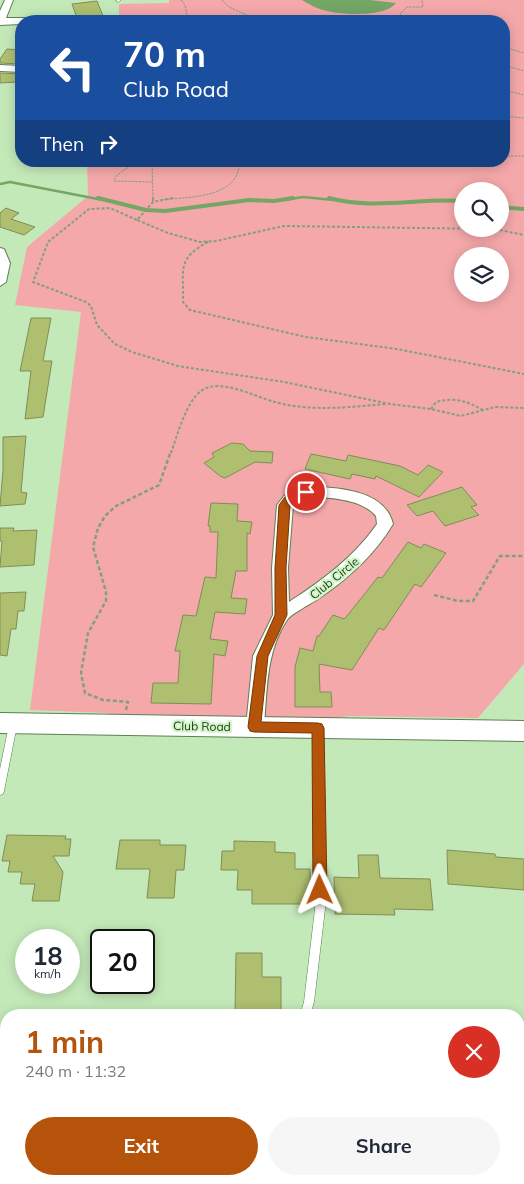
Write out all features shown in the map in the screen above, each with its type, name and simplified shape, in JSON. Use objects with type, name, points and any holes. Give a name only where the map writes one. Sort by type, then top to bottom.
[{"type":"street","points":[[9,0],[0,22],[15,22]]},
{"type":"street","points":[[0,68],[15,69]]},
{"type":"street","points":[[0,252],[4,263],[0,282]]},
{"type":"street","name":"Club Circle","points":[[254,727],[262,656],[281,615],[282,530],[285,505],[297,494],[315,492],[363,500],[378,507],[385,518],[385,524],[360,557],[329,584],[281,615]]},
{"type":"street","name":"Club Road","points":[[6,723],[524,731]]},
{"type":"lane","points":[[0,791],[6,723]]},
{"type":"lane","points":[[306,1009],[320,909],[318,728]]},
{"type":"path","points":[[181,0],[185,5],[187,15]]},
{"type":"path","points":[[222,0],[229,7],[247,15]]},
{"type":"path","points":[[401,15],[403,8],[423,7],[422,0]]},
{"type":"path","points":[[510,49],[524,54]]},
{"type":"path","points":[[510,67],[524,71]]},
{"type":"path","points":[[510,92],[524,95]]},
{"type":"path","points":[[510,117],[524,118]]},
{"type":"path","points":[[510,156],[524,156]]},
{"type":"path","points":[[129,167],[116,176],[114,181],[153,182]]},
{"type":"path","points":[[137,220],[153,202],[152,167]]},
{"type":"path","points":[[153,202],[208,193],[226,187],[232,182],[238,167]]},
{"type":"path","points":[[208,242],[187,239],[110,208],[89,209],[48,242],[33,282],[86,302],[91,306],[97,325],[104,334],[123,349],[192,369],[300,384],[390,404],[431,409],[461,416],[495,407],[524,408]]},
{"type":"path","points":[[454,228],[284,226],[208,242],[193,250],[184,262],[183,302],[190,310],[306,337],[397,349],[524,374]]},
{"type":"path","points":[[509,232],[524,235]]},
{"type":"path","points":[[123,725],[128,702],[103,700],[84,693],[81,673],[88,633],[106,601],[106,592],[93,546],[98,528],[105,516],[116,506],[159,485],[188,411],[198,394],[207,388],[228,387],[272,402],[301,408],[340,409],[390,404]]},
{"type":"path","points":[[431,409],[436,402],[456,398],[471,402],[483,410]]},
{"type":"path","points":[[434,595],[452,600],[473,601],[500,556],[524,556]]},
{"type":"shaded area","points":[[169,0],[524,0],[524,664],[478,718],[350,716],[254,727],[123,725],[108,713],[30,710],[81,312],[15,305],[27,247],[88,196],[87,167],[510,167],[510,15],[119,15],[119,4],[169,3]]},
{"type":"shaded area","points":[[302,0],[370,0],[396,3],[391,8],[383,11],[353,14],[324,10]]},
{"type":"building","points":[[97,1],[103,15],[76,15],[72,4]]},
{"type":"building","points":[[7,49],[15,50],[15,64],[0,63],[0,59]]},
{"type":"building","points":[[0,73],[15,74],[15,82],[0,83]]},
{"type":"building","points":[[6,208],[19,213],[11,219],[35,227],[24,235],[0,227],[0,213]]},
{"type":"building","points":[[31,318],[51,318],[43,361],[52,361],[43,417],[25,419],[31,371],[20,371]]},
{"type":"building","points":[[26,436],[21,492],[27,493],[25,504],[0,506],[3,437]]},
{"type":"building","points":[[232,443],[243,444],[250,451],[273,452],[272,463],[255,462],[225,478],[220,476],[204,463],[214,457],[212,453]]},
{"type":"building","points":[[311,454],[346,461],[348,455],[400,466],[418,475],[428,465],[443,472],[419,497],[376,476],[375,479],[352,474],[350,479],[305,469]]},
{"type":"building","points":[[462,487],[477,505],[471,507],[479,515],[445,526],[433,511],[417,516],[407,505]]},
{"type":"building","points":[[211,503],[238,504],[237,521],[252,522],[250,534],[247,533],[247,571],[236,571],[231,598],[247,599],[245,614],[215,612],[210,639],[228,641],[225,656],[214,654],[211,704],[151,703],[153,683],[178,683],[180,651],[175,651],[183,615],[196,616],[205,577],[216,578],[218,532],[210,532],[210,526],[208,526]]},
{"type":"building","points":[[0,528],[14,528],[13,531],[37,530],[34,565],[0,567],[2,541],[0,541]]},
{"type":"building","points":[[408,542],[421,548],[424,544],[446,553],[421,587],[415,584],[384,630],[379,628],[352,670],[319,664],[320,692],[331,692],[332,707],[295,707],[295,667],[300,648],[313,651],[317,636],[319,636],[333,615],[344,619],[378,577],[382,578]]},
{"type":"building","points":[[26,592],[24,611],[18,611],[16,629],[11,629],[7,656],[0,655],[0,593]]},
{"type":"building","points":[[7,835],[66,836],[65,839],[71,839],[69,856],[53,856],[63,872],[59,901],[32,901],[35,884],[20,884],[22,872],[8,872],[10,861],[2,861]]},
{"type":"building","points":[[120,840],[160,840],[160,845],[186,845],[184,870],[176,870],[174,898],[147,898],[150,869],[116,869]]},
{"type":"building","points":[[234,841],[275,842],[275,852],[295,853],[295,869],[310,869],[311,904],[252,904],[252,890],[237,890],[238,870],[221,870],[222,851],[234,851]]},
{"type":"building","points":[[447,850],[495,854],[496,857],[524,859],[524,890],[448,884]]},
{"type":"building","points":[[358,855],[378,855],[380,878],[430,879],[433,910],[394,909],[395,915],[335,914],[334,877],[359,878]]},
{"type":"building","points":[[236,953],[262,953],[262,977],[281,977],[281,1009],[235,1009]]},
{"type":"waterway","points":[[0,184],[10,182],[103,200]]},
{"type":"waterway","points":[[284,200],[303,197],[334,200]]},
{"type":"waterway","points":[[98,198],[146,210],[165,211],[249,200],[274,201],[293,198]]},
{"type":"waterway","points":[[329,198],[362,203],[454,201]]},
{"type":"waterway","points":[[509,208],[524,209]]},
{"type":"route","points":[[306,492],[297,494],[285,505],[280,568],[281,615],[262,656],[254,727],[318,728],[320,890]]}]
